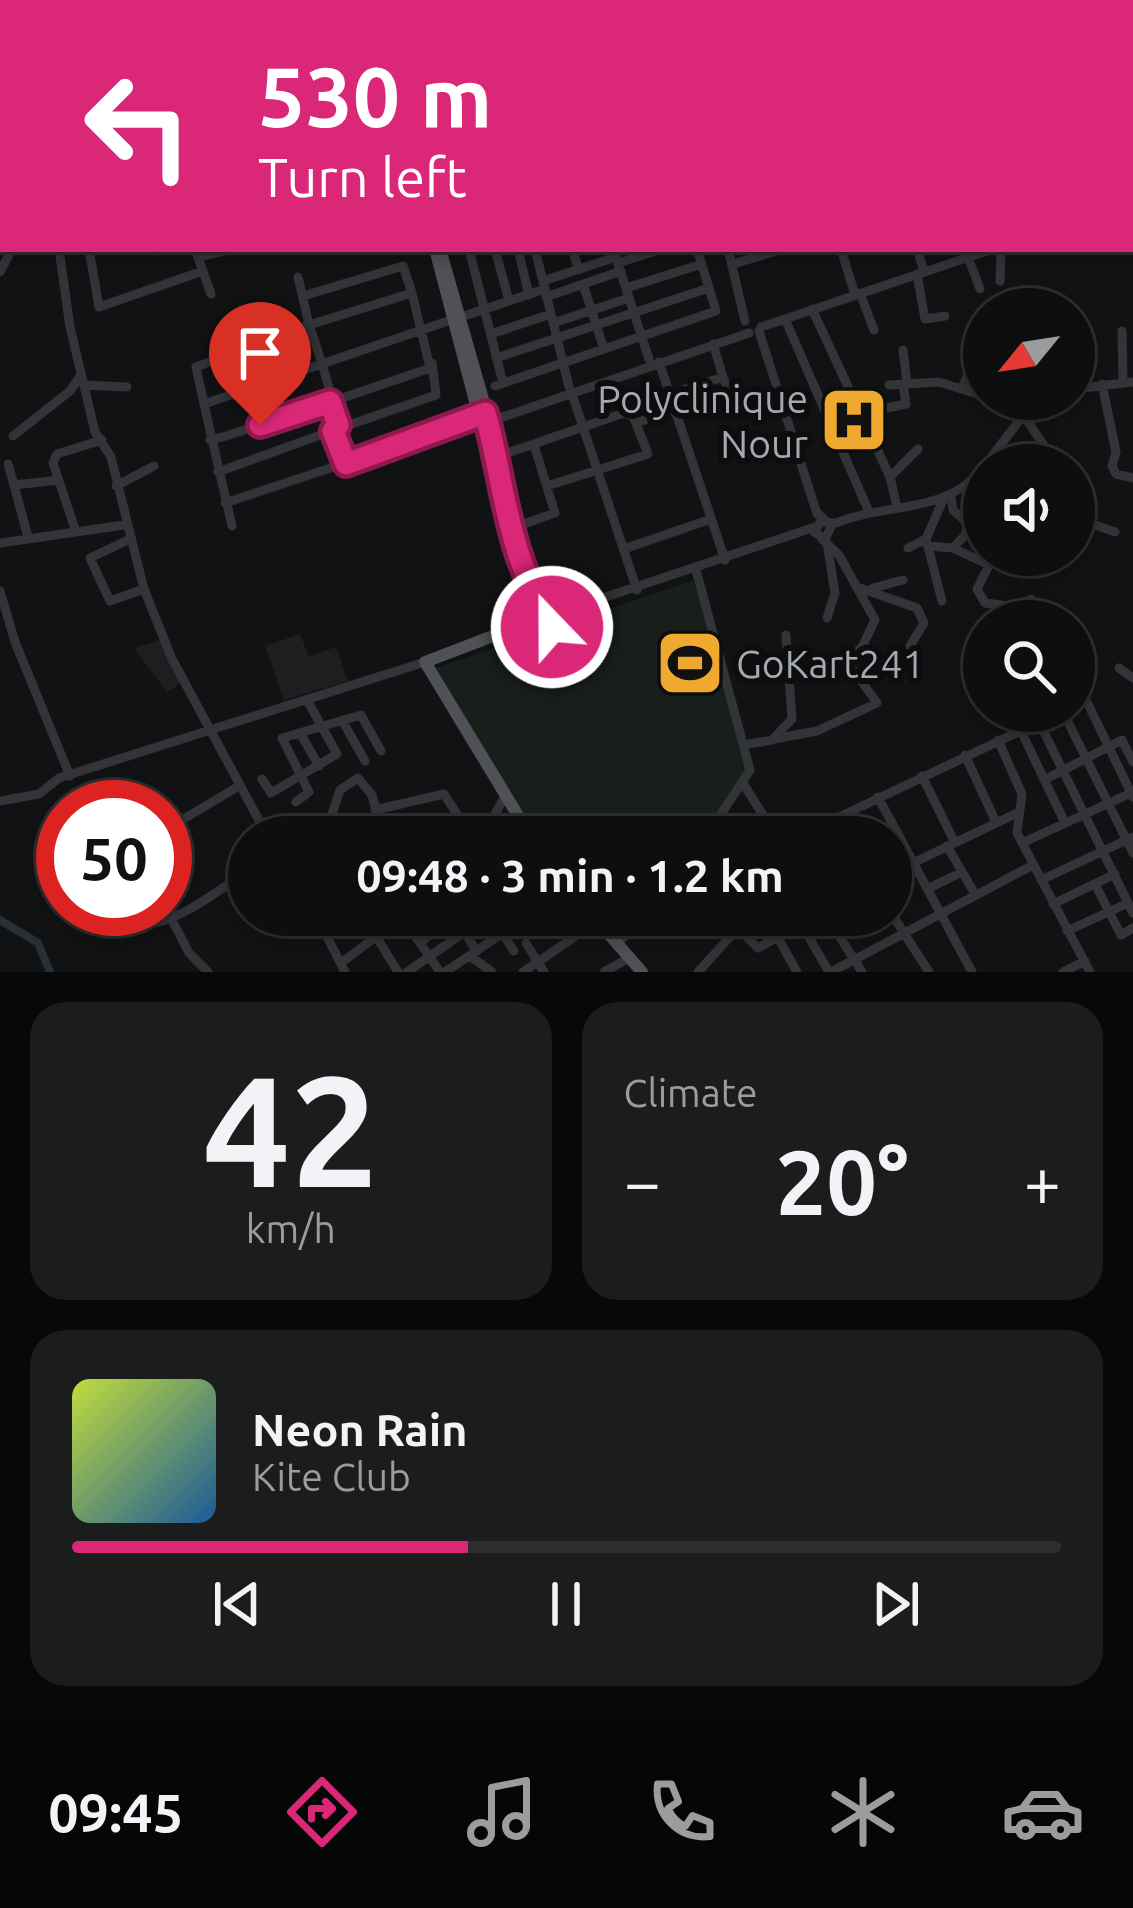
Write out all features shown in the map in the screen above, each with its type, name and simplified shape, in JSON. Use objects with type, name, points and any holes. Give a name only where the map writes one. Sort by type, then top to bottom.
[{"type":"main road","points":[[439,252],[479,420],[546,619]]},
{"type":"main road","points":[[479,420],[546,619]]},
{"type":"main road","points":[[517,816],[428,661],[546,619]]},
{"type":"main road","points":[[610,936],[642,972]]},
{"type":"street","points":[[59,252],[83,380],[144,589],[172,659],[256,816]]},
{"type":"street","points":[[90,252],[99,307],[203,271]]},
{"type":"street","points":[[470,252],[499,384],[716,311],[698,252]]},
{"type":"street","points":[[496,252],[508,301]]},
{"type":"street","points":[[519,252],[529,295]]},
{"type":"street","points":[[536,252],[570,389],[637,590]]},
{"type":"street","points":[[573,252],[579,270]]},
{"type":"street","points":[[204,404],[529,295],[579,270],[643,252]]},
{"type":"street","points":[[729,252],[823,533],[835,592],[827,618]]},
{"type":"street","points":[[733,264],[763,252]]},
{"type":"street","points":[[842,252],[874,330]]},
{"type":"street","points":[[917,252],[925,319],[945,316]]},
{"type":"street","points":[[946,252],[950,263]]},
{"type":"street","points":[[225,503],[986,252]]},
{"type":"street","points":[[997,252],[1000,281]]},
{"type":"street","points":[[197,253],[211,294]]},
{"type":"street","points":[[968,257],[980,288]]},
{"type":"street","points":[[545,289],[584,284],[617,260]]},
{"type":"street","points":[[617,260],[642,336],[670,394],[725,560]]},
{"type":"street","points":[[490,334],[592,310],[702,264]]},
{"type":"street","points":[[218,472],[436,395],[432,362],[403,266],[304,296]]},
{"type":"street","points":[[298,277],[346,464]]},
{"type":"street","points":[[584,284],[604,349]]},
{"type":"street","points":[[496,358],[709,287]]},
{"type":"street","points":[[232,526],[194,370],[309,325],[412,292]]},
{"type":"street","points":[[812,309],[890,477],[897,507]]},
{"type":"street","points":[[779,320],[869,512]]},
{"type":"street","points":[[654,361],[713,344],[753,326]]},
{"type":"street","points":[[1095,385],[1128,382],[1122,331]]},
{"type":"street","points":[[713,344],[735,406]]},
{"type":"street","points":[[887,408],[905,404],[903,350]]},
{"type":"street","points":[[210,440],[430,368],[432,362]]},
{"type":"street","points":[[670,394],[722,377]]},
{"type":"street","points":[[13,436],[83,380],[127,387]]},
{"type":"street","points":[[1102,384],[1116,452],[1113,471],[1133,478]]},
{"type":"street","points":[[889,385],[962,386]]},
{"type":"street","points":[[636,423],[674,409]]},
{"type":"street","points":[[493,458],[624,413],[636,423],[648,454],[547,486]]},
{"type":"street","points":[[1002,444],[1021,420]]},
{"type":"street","points":[[75,529],[53,464],[57,454],[101,440]]},
{"type":"street","points":[[512,528],[555,513],[534,446]]},
{"type":"street","points":[[890,477],[918,449]]},
{"type":"street","points":[[1116,452],[1133,452]]},
{"type":"street","points":[[8,464],[28,537]]},
{"type":"street","points":[[116,486],[154,466]]},
{"type":"street","points":[[14,485],[59,480]]},
{"type":"street","points":[[942,601],[927,543],[947,499],[963,485]]},
{"type":"street","points":[[546,619],[823,533],[844,519],[947,499]]},
{"type":"street","points":[[947,499],[967,524],[966,535],[953,548]]},
{"type":"street","points":[[623,549],[711,519]]},
{"type":"street","points":[[0,543],[124,525]]},
{"type":"street","points":[[1095,525],[1115,532]]},
{"type":"street","points":[[546,619],[823,533]]},
{"type":"street","points":[[743,745],[820,730],[877,703],[847,662],[875,623],[823,533]]},
{"type":"street","points":[[128,541],[91,558],[110,601],[144,589]]},
{"type":"street","points":[[908,548],[927,543],[953,548],[988,565],[977,589],[983,600]]},
{"type":"street","points":[[696,572],[750,770],[721,816]]},
{"type":"street","points":[[870,589],[903,580]]},
{"type":"street","points":[[857,587],[907,602],[924,617],[910,646]]},
{"type":"street","points":[[0,591],[15,642],[70,776]]},
{"type":"street","points":[[774,739],[793,715],[786,635]]},
{"type":"street","points":[[0,801],[39,794],[70,776],[428,661]]},
{"type":"street","points":[[1119,668],[1133,678]]},
{"type":"street","points":[[271,793],[335,756],[306,700]]},
{"type":"street","points":[[296,802],[309,792],[280,740],[362,715],[381,751]]},
{"type":"street","points":[[1022,843],[1132,794],[1095,719]]},
{"type":"street","points":[[342,720],[365,760]]},
{"type":"street","points":[[842,816],[1014,732]]},
{"type":"street","points":[[1021,732],[1065,823]]},
{"type":"street","points":[[1044,732],[1131,905],[1067,931]]},
{"type":"street","points":[[1073,732],[1133,853]]},
{"type":"street","points":[[300,733],[319,766]]},
{"type":"street","points":[[998,740],[1022,794],[1017,813],[1022,843],[1088,966],[1063,972]]},
{"type":"street","points":[[1044,780],[1122,740],[1133,762]]},
{"type":"street","points":[[965,755],[995,820]]},
{"type":"street","points":[[922,776],[975,895]]},
{"type":"street","points":[[334,816],[340,790],[358,778],[377,816]]},
{"type":"street","points":[[262,779],[279,806]]},
{"type":"street","points":[[744,785],[764,816]]},
{"type":"street","points":[[192,814],[239,786]]},
{"type":"street","points":[[375,810],[444,794],[458,816]]},
{"type":"street","points":[[878,797],[972,972]]},
{"type":"street","points":[[494,816],[504,798]]},
{"type":"street","points":[[913,863],[1017,813]]},
{"type":"street","points":[[1040,880],[1130,839]]},
{"type":"street","points":[[912,931],[1033,865]]},
{"type":"street","points":[[926,890],[962,872]]},
{"type":"street","points":[[1053,904],[1114,874]]},
{"type":"street","points":[[192,911],[228,883]]},
{"type":"street","points":[[1095,884],[1121,935],[1133,928]]},
{"type":"street","points":[[698,972],[738,928],[758,948],[778,938],[792,970]]},
{"type":"street","points":[[180,936],[189,953],[212,972]]},
{"type":"street","points":[[327,936],[343,968],[376,936],[403,972],[460,936]]},
{"type":"street","points":[[416,936],[442,972],[498,936]]},
{"type":"street","points":[[420,943],[428,936]]},
{"type":"street","points":[[465,936],[473,953],[492,972]]},
{"type":"street","points":[[505,936],[514,951]]},
{"type":"street","points":[[617,945],[625,936]]},
{"type":"street","points":[[808,936],[830,972],[904,936]]},
{"type":"street","points":[[839,936],[862,972]]},
{"type":"street","points":[[907,936],[929,972]]},
{"type":"street","points":[[523,972],[541,968],[573,938]]},
{"type":"street","points":[[526,943],[541,968]]},
{"type":"street","points":[[604,972],[629,958]]},
{"type":"shaded area","points":[[694,580],[748,768],[744,782],[717,816],[525,816],[433,669],[536,633],[545,640],[565,631],[566,623]]},
{"type":"shaded area","points":[[300,634],[309,656],[336,647],[348,681],[284,700],[265,646]]},
{"type":"shaded area","points":[[160,640],[181,683],[167,692],[134,648]]},
{"type":"waterway","points":[[0,920],[38,943],[50,972]]},
{"type":"place","name":"Polyclinique Nour","points":[[854,420]]},
{"type":"place","name":"GoKart241","points":[[690,663]]},
{"type":"route","points":[[260,425],[330,402],[338,425],[333,431],[346,464],[485,413],[505,506],[543,605],[554,618],[552,627]]}]
